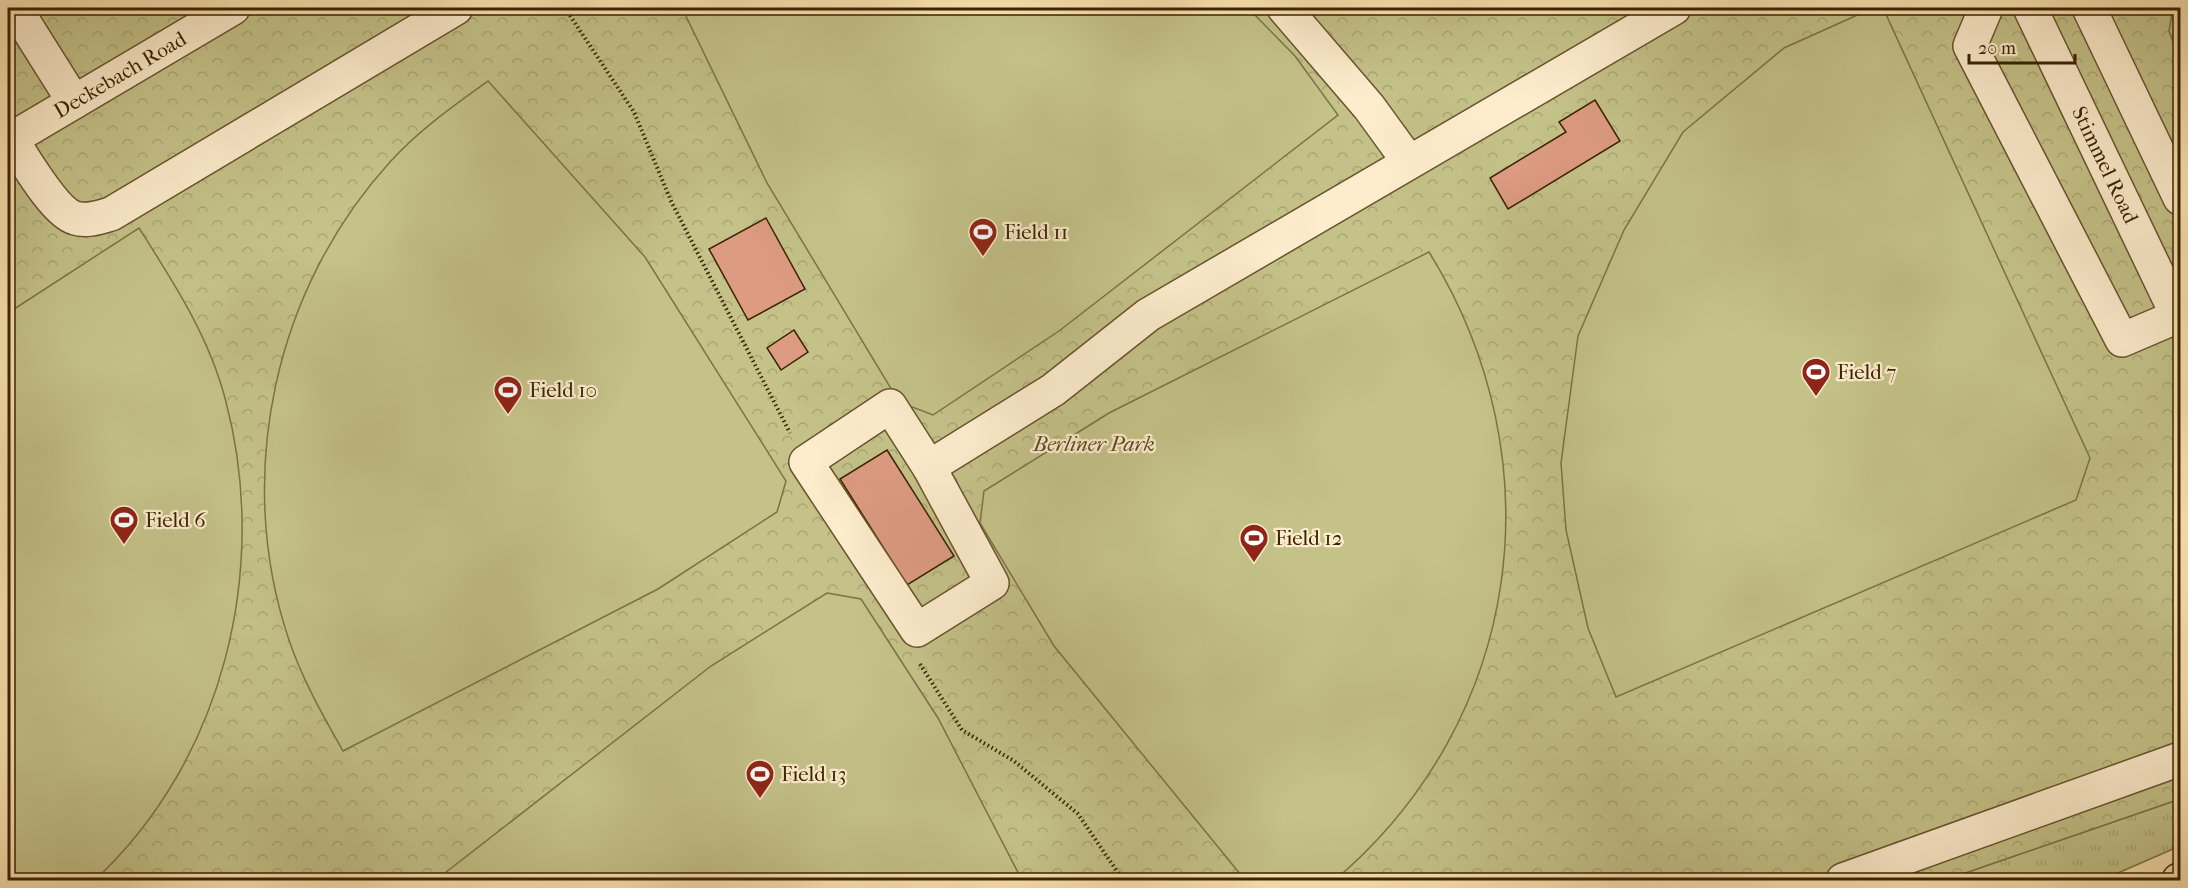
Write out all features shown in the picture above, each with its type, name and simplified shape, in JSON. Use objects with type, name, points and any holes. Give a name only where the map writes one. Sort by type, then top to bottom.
[{"type":"street","points":[[15,8],[74,102]]},
{"type":"street","name":"Deckebach Road","points":[[9,140],[233,8]]},
{"type":"street","points":[[9,140],[58,206],[74,218],[94,219],[111,214],[456,8]]},
{"type":"street","points":[[1284,8],[1370,107],[1409,162]]},
{"type":"street","points":[[929,467],[1053,390],[1148,315],[1674,8]]},
{"type":"street","points":[[1986,8],[1970,46],[2122,340],[2180,316]]},
{"type":"street","name":"Stimmel Road","points":[[2030,8],[2180,316]]},
{"type":"street","points":[[2089,8],[2181,198]]},
{"type":"street","points":[[890,406],[929,467],[992,583],[917,630],[806,462],[890,406]]},
{"type":"street","points":[[1843,880],[2181,759]]},
{"type":"path","points":[[565,8],[634,112],[671,201],[806,462]]},
{"type":"path","points":[[917,630],[920,665],[962,730],[1014,761],[1078,814],[1123,880]]},
{"type":"green space","name":"Berliner Park","points":[[8,8],[2180,8],[2180,799],[1945,880],[8,880]]},
{"type":"green space","name":"Field 11","points":[[682,8],[1248,8],[1295,56],[1338,115],[1059,331],[933,415],[899,402],[767,183]]},
{"type":"green space","name":"Field 7","points":[[1873,8],[1883,8],[2090,458],[2076,500],[1616,697],[1588,628],[1566,530],[1561,463],[1578,336],[1624,230],[1683,132],[1784,48]]},
{"type":"green space","points":[[2173,8],[2180,8],[2180,60],[2169,31]]},
{"type":"green space","name":"Field 10","points":[[488,81],[645,257],[786,481],[777,512],[658,589],[343,751],[312,695],[293,652],[272,575],[265,512],[266,448],[276,386],[293,325],[318,266],[350,212],[390,162],[413,139]]},
{"type":"green space","name":"Field 6","points":[[139,228],[178,290],[201,333],[226,402],[238,466],[242,531],[238,596],[225,659],[204,721],[176,779],[139,832],[95,880],[8,880],[8,313]]},
{"type":"green space","name":"Field 12","points":[[1429,252],[1470,332],[1495,415],[1506,500],[1501,584],[1481,666],[1447,744],[1398,816],[1335,880],[1245,880],[1054,646],[980,523],[984,491],[1109,413]]},
{"type":"green space","name":"Field 13","points":[[827,593],[861,599],[938,718],[1022,880],[436,880],[711,666]]},
{"type":"green space","points":[[2180,799],[2180,846],[2102,880],[1945,880]]},
{"type":"building","points":[[1595,100],[1620,141],[1508,209],[1490,178],[1566,132],[1559,122]]},
{"type":"building","points":[[766,218],[805,289],[748,320],[709,249]]},
{"type":"building","points":[[794,330],[808,352],[781,370],[767,348]]},
{"type":"building","points":[[887,450],[954,556],[907,585],[840,479]]},
{"type":"place","name":"Field 11","points":[[983,258]]},
{"type":"place","name":"Field 7","points":[[1816,398]]},
{"type":"place","name":"Field 10","points":[[508,416]]},
{"type":"place","name":"Field 6","points":[[124,546]]},
{"type":"place","name":"Field 12","points":[[1254,564]]},
{"type":"place","name":"Field 13","points":[[760,800]]}]
